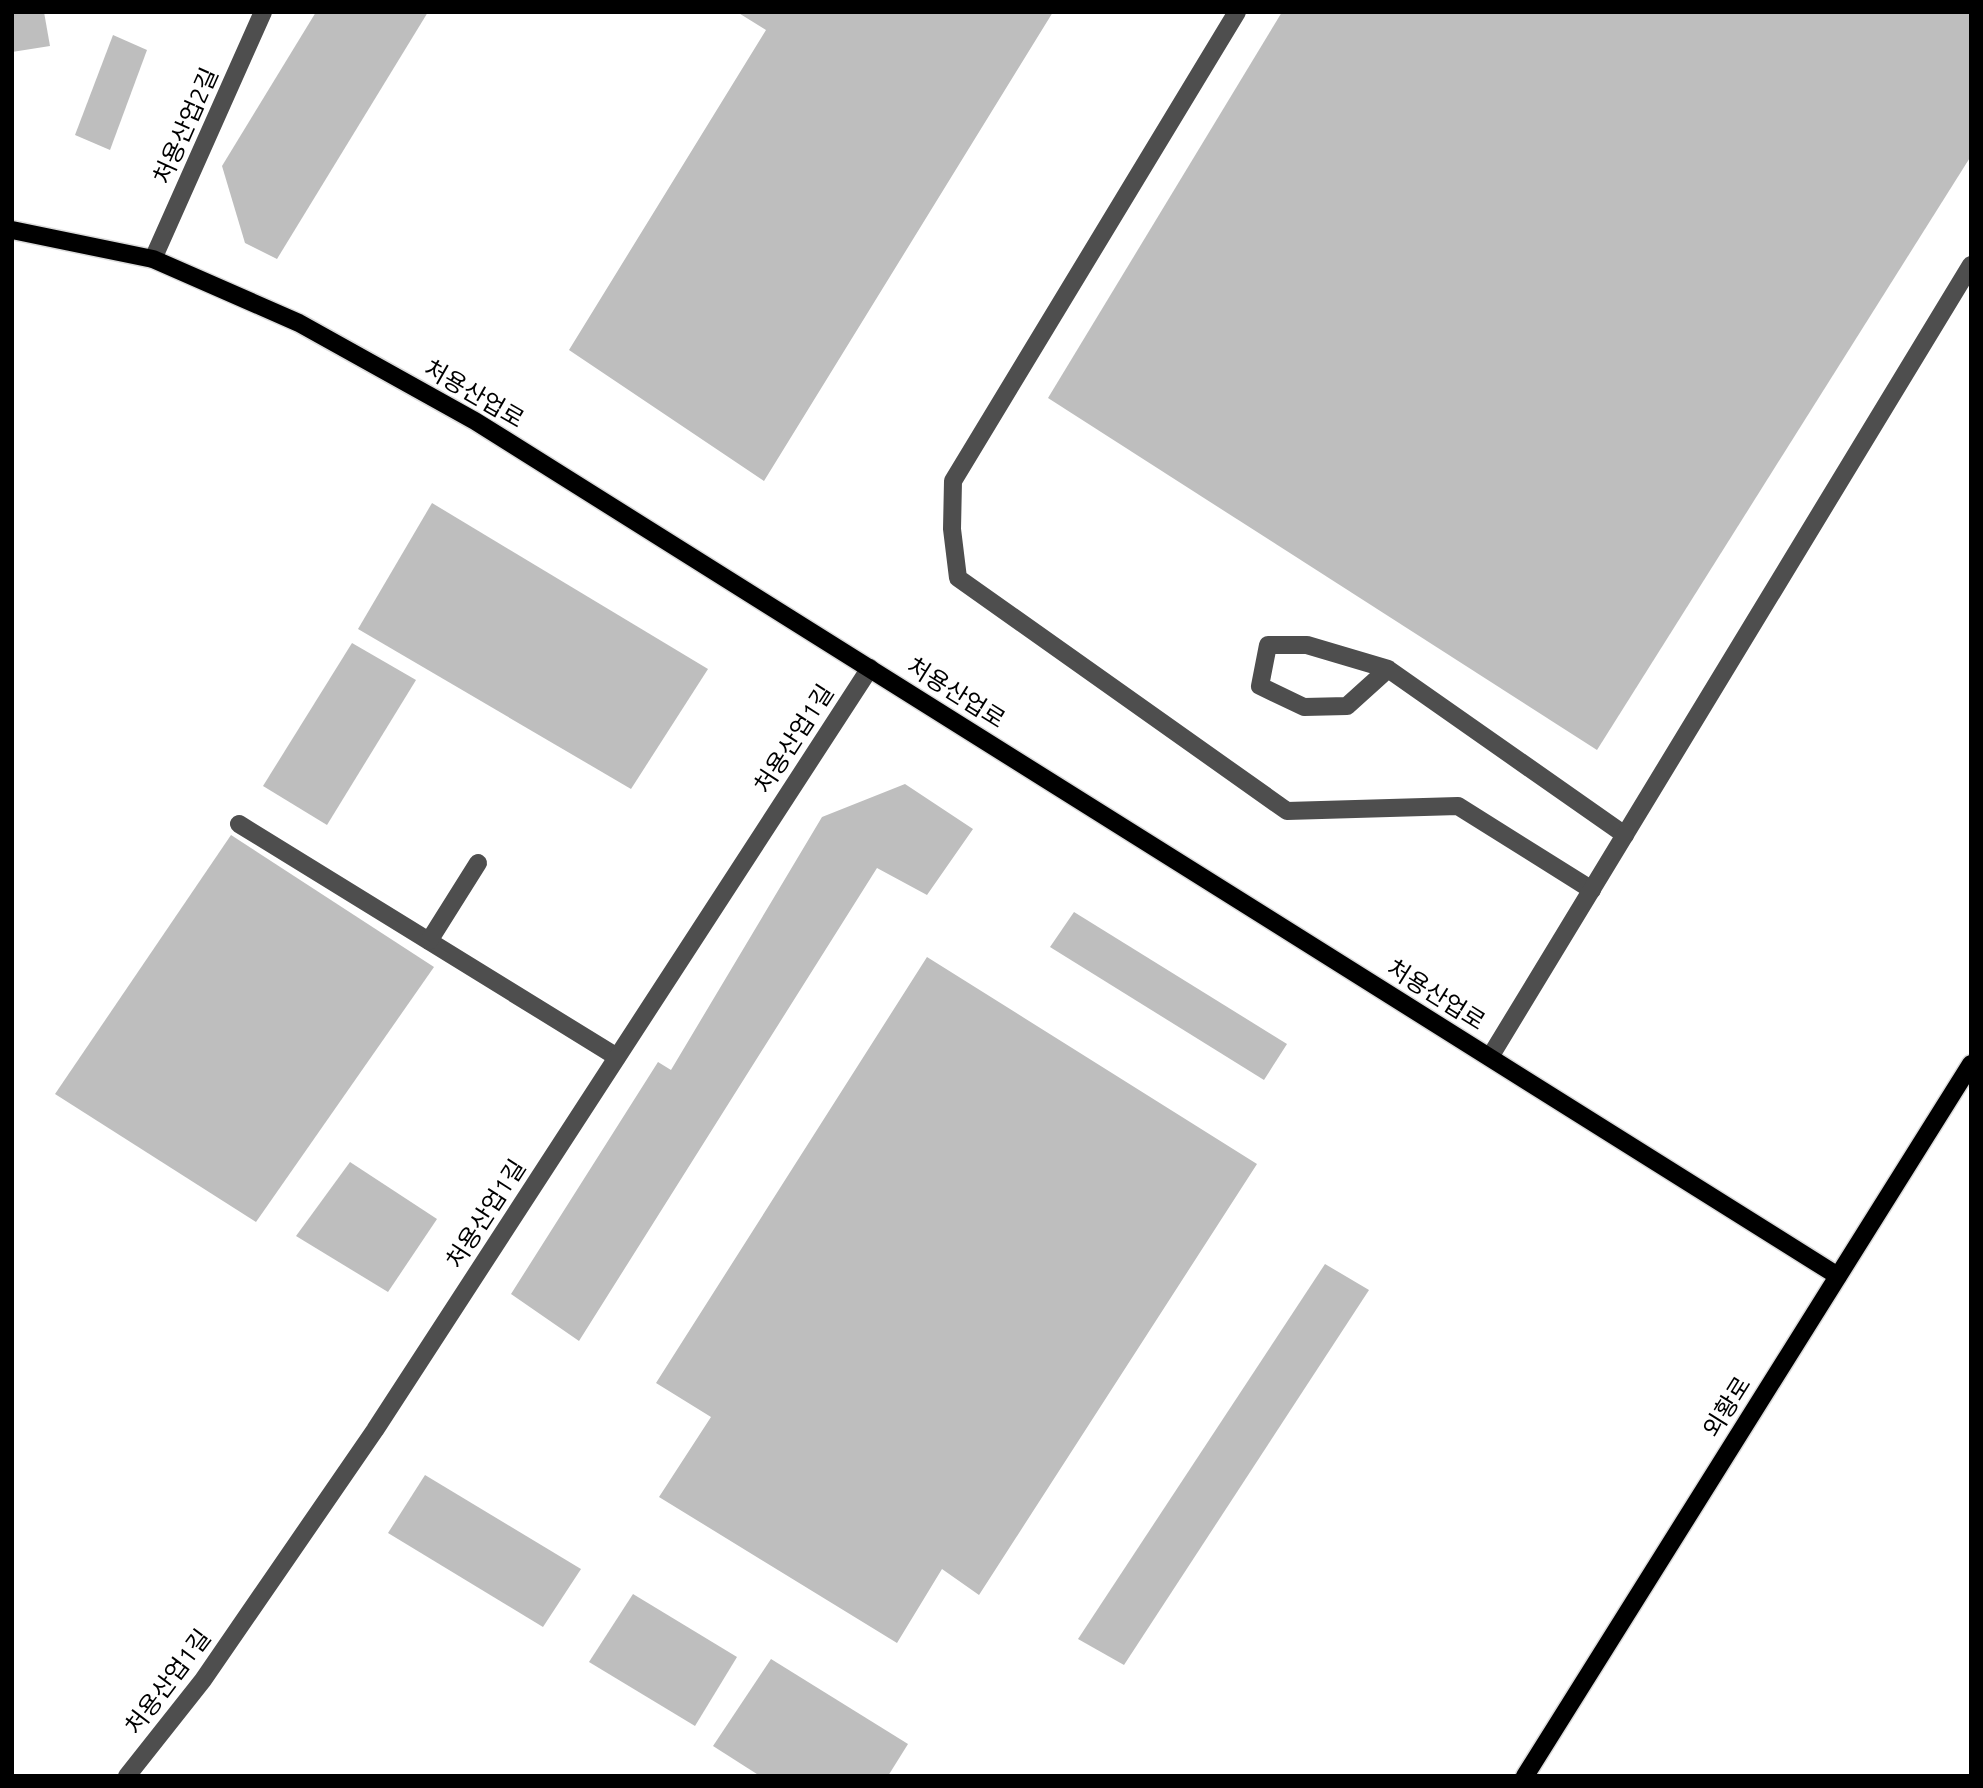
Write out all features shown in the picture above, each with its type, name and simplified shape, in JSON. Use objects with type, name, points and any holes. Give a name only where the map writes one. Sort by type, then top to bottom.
[{"type":"main road","name":"처용산업로","points":[[12,230],[153,259],[299,323],[475,421],[1838,1276]]},
{"type":"main road","name":"외황로","points":[[1525,1776],[1971,1064]]},
{"type":"street","points":[[1237,12],[953,481],[953,529],[958,578],[1287,811],[1458,806],[1591,890]]},
{"type":"street","name":"처용산업2길","points":[[153,259],[260,13]]},
{"type":"street","points":[[1490,1057],[1971,265]]},
{"type":"street","points":[[1388,669],[1346,706],[1304,707],[1260,686],[1268,645],[1307,646],[1388,669],[1625,835]]},
{"type":"street","name":"처용산업1길","points":[[127,1776],[203,1680],[367,1441],[870,668]]},
{"type":"street","points":[[239,824],[617,1057]]},
{"type":"street","points":[[429,941],[478,863]]},
{"type":"building","points":[[12,12],[44,12],[50,46],[12,52]]},
{"type":"building","points":[[316,12],[428,12],[277,259],[245,243],[222,166]]},
{"type":"building","points":[[737,12],[1053,12],[764,481],[569,350],[766,30]]},
{"type":"building","points":[[1282,12],[1971,12],[1971,156],[1597,750],[1048,398]]},
{"type":"building","points":[[113,35],[147,50],[110,150],[75,135]]},
{"type":"building","points":[[432,503],[708,669],[631,789],[358,629]]},
{"type":"building","points":[[352,643],[416,680],[327,825],[263,786]]},
{"type":"building","points":[[905,784],[973,829],[927,895],[877,868],[579,1341],[511,1294],[658,1062],[671,1070],[822,817]]},
{"type":"building","points":[[231,835],[434,967],[256,1222],[55,1094]]},
{"type":"building","points":[[1074,912],[1287,1044],[1264,1080],[1050,947]]},
{"type":"building","points":[[927,957],[1257,1164],[979,1595],[942,1569],[897,1643],[659,1497],[711,1417],[656,1383]]},
{"type":"building","points":[[350,1162],[437,1219],[388,1292],[296,1236]]},
{"type":"building","points":[[1325,1264],[1369,1290],[1124,1665],[1078,1639]]},
{"type":"building","points":[[425,1475],[581,1569],[543,1627],[388,1533]]},
{"type":"building","points":[[633,1594],[737,1657],[695,1726],[589,1662]]},
{"type":"building","points":[[771,1659],[908,1744],[888,1776],[760,1776],[713,1746]]}]
